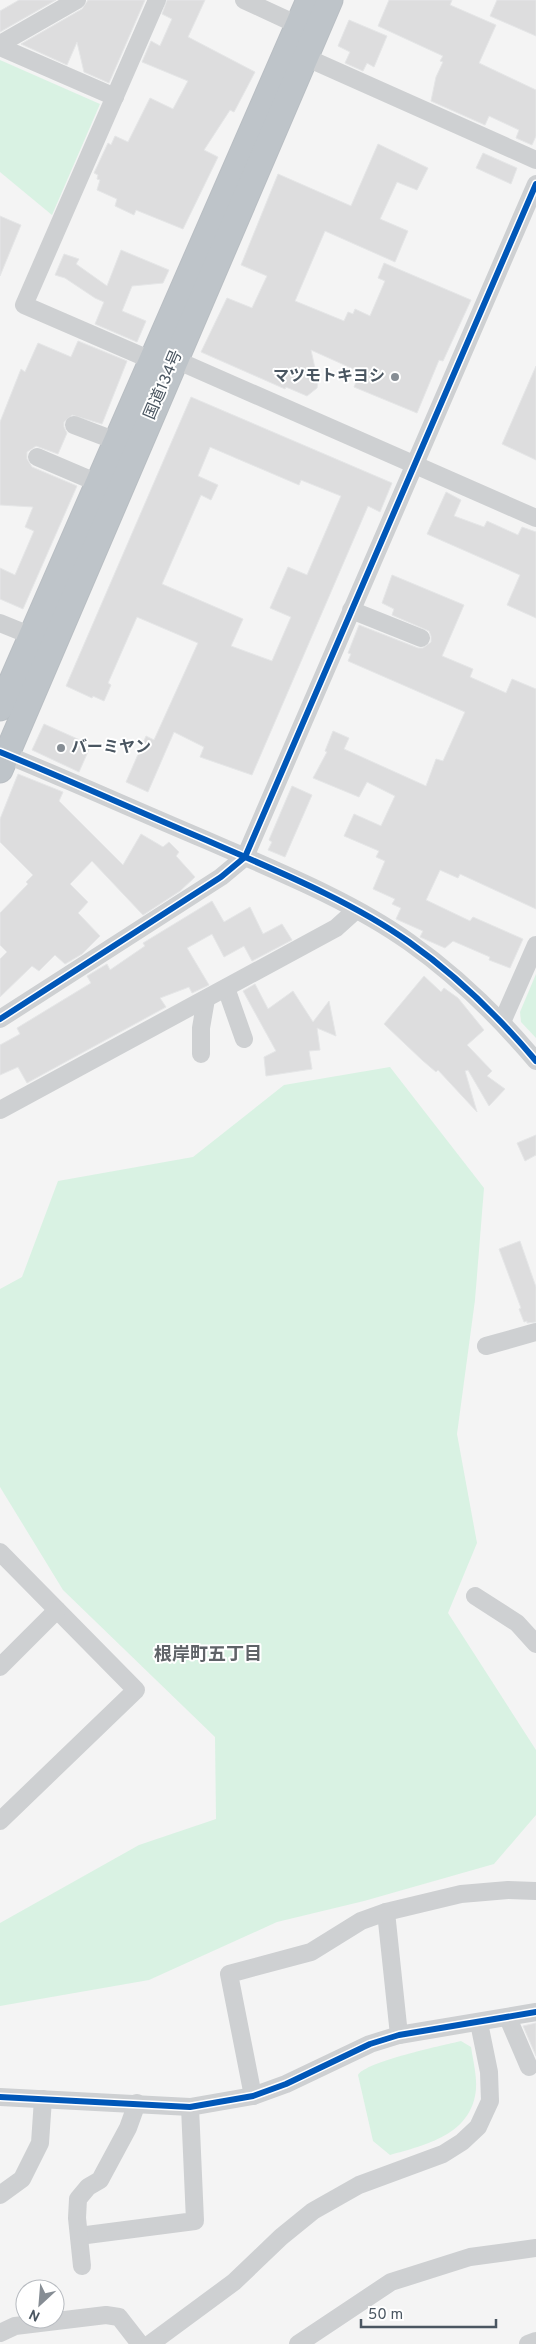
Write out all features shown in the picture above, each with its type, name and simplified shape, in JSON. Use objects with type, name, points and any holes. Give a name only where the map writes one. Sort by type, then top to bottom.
[{"type":"highway","name":"国道134号","points":[[2,759],[160,357],[309,0]]},
{"type":"highway","name":"国道134号","points":[[0,708],[116,442],[160,357],[305,57],[330,0]]},
{"type":"street","points":[[0,45],[77,0]]},
{"type":"street","points":[[158,0],[24,305],[160,357],[536,518]]},
{"type":"street","points":[[244,0],[298,25]]},
{"type":"street","points":[[0,45],[116,97]]},
{"type":"street","points":[[305,57],[536,160]]},
{"type":"street","points":[[0,1018],[221,877],[245,857],[536,184]]},
{"type":"street","points":[[74,425],[116,442]]},
{"type":"street","points":[[36,457],[98,483]]},
{"type":"street","points":[[351,610],[421,638]]},
{"type":"street","points":[[0,623],[32,636]]},
{"type":"street","points":[[2,759],[245,857],[356,910],[408,942],[459,981],[502,1022],[536,1061]]},
{"type":"street","points":[[0,1110],[336,928],[356,910]]},
{"type":"street","points":[[502,1022],[536,945]]},
{"type":"street","points":[[226,988],[244,1038]]},
{"type":"street","points":[[201,1054],[201,1028],[206,999]]},
{"type":"street","points":[[486,1346],[536,1332]]},
{"type":"street","points":[[0,1552],[136,1690],[0,1821]]},
{"type":"street","points":[[475,1596],[517,1624],[536,1644]]},
{"type":"street","points":[[0,1667],[57,1610]]},
{"type":"street","points":[[253,2096],[229,1974],[311,1952],[361,1921],[386,1912],[461,1894],[508,1890],[536,1891]]},
{"type":"street","points":[[386,1912],[399,2036]]},
{"type":"street","points":[[0,2097],[190,2107],[253,2096],[286,2084],[370,2044],[399,2036],[536,2012]]},
{"type":"street","points":[[508,2018],[529,2067]]},
{"type":"street","points":[[150,2344],[234,2282],[281,2237],[313,2211],[359,2185],[443,2154],[468,2137],[478,2127],[490,2100],[489,2072],[479,2023]]},
{"type":"street","points":[[0,2195],[22,2179],[40,2144],[43,2099]]},
{"type":"street","points":[[82,2266],[78,2199],[88,2187],[100,2180],[128,2128],[137,2103]]},
{"type":"street","points":[[79,2236],[195,2221],[190,2107]]},
{"type":"street","points":[[298,2344],[391,2282],[470,2257],[536,2248]]},
{"type":"street","points":[[0,2333],[15,2326],[106,2315],[118,2317],[140,2344]]},
{"type":"street","points":[[528,2344],[536,2342]]},
{"type":"green space","points":[[0,60],[100,104],[52,215],[0,172]]},
{"type":"green space","points":[[536,974],[536,1038],[521,1022],[520,1012]]},
{"type":"green space","points":[[390,1067],[484,1188],[475,1300],[457,1434],[477,1543],[448,1613],[536,1750],[536,1815],[494,1864],[364,1901],[277,1922],[149,1980],[0,2006],[0,1923],[139,1845],[216,1819],[215,1737],[63,1590],[0,1487],[0,1289],[22,1277],[58,1181],[193,1157],[284,1085]]},
{"type":"green space","points":[[461,2041],[471,2047],[476,2079],[473,2105],[466,2117],[445,2136],[418,2147],[390,2155],[373,2141],[358,2075],[375,2064],[389,2059]]},
{"type":"building","points":[[19,0],[56,0],[0,32],[0,11]]},
{"type":"building","points":[[88,0],[145,0],[109,83],[84,72],[77,42],[67,65],[21,44],[82,9]]},
{"type":"building","points":[[167,0],[205,0],[188,37],[255,72],[234,112],[230,110],[204,150],[218,157],[183,229],[136,210],[134,215],[115,206],[117,199],[97,190],[100,180],[97,179],[98,175],[94,173],[108,143],[111,145],[115,136],[128,142],[150,98],[173,109],[188,81],[142,62],[151,41],[160,46],[172,19],[162,14]]},
{"type":"building","points":[[389,0],[452,0],[450,5],[496,25],[479,63],[536,90],[536,136],[532,145],[516,138],[519,130],[489,116],[485,125],[431,101],[436,77],[443,62],[440,61],[443,56],[378,26]]},
{"type":"building","points":[[497,0],[536,0],[536,36],[490,16]]},
{"type":"building","points":[[349,20],[387,36],[374,67],[367,63],[363,71],[345,63],[350,52],[338,46]]},
{"type":"building","points":[[378,144],[428,168],[417,190],[397,182],[380,219],[408,231],[395,262],[325,231],[295,301],[344,321],[348,312],[353,314],[355,309],[370,316],[385,281],[378,278],[384,263],[471,300],[443,361],[439,360],[417,413],[354,387],[360,372],[311,350],[318,382],[317,388],[307,396],[286,387],[285,389],[201,352],[227,298],[252,308],[267,276],[241,265],[278,174],[351,206]]},
{"type":"building","points":[[483,153],[517,168],[511,184],[476,168]]},
{"type":"building","points":[[0,216],[21,225],[0,276]]},
{"type":"building","points":[[121,250],[169,270],[163,283],[132,286],[122,311],[146,321],[137,342],[95,324],[104,302],[65,278],[55,275],[64,254],[79,259],[76,264],[107,286]]},
{"type":"building","points":[[78,341],[127,361],[102,424],[72,415],[64,422],[67,433],[58,454],[36,446],[27,452],[27,459],[32,467],[77,486],[23,609],[0,599],[0,568],[15,575],[34,531],[25,527],[33,507],[0,505],[0,422],[21,369],[25,372],[38,343],[71,357]]},
{"type":"building","points":[[536,366],[536,460],[502,444]]},
{"type":"building","points":[[191,397],[392,483],[380,512],[368,506],[252,775],[200,757],[204,747],[174,732],[148,792],[126,782],[146,736],[154,740],[198,643],[137,617],[108,683],[111,685],[104,701],[93,696],[92,698],[66,686]],"holes":[[[210,447],[299,485],[301,480],[341,496],[307,575],[288,567],[270,608],[291,617],[272,661],[231,646],[243,619],[162,584],[201,495],[211,500],[218,485],[198,476]]]},
{"type":"building","points":[[446,492],[461,500],[454,516],[484,527],[487,521],[518,535],[522,527],[536,532],[536,618],[507,605],[520,575],[427,534]]},
{"type":"building","points":[[392,575],[464,605],[442,656],[473,669],[470,677],[506,693],[512,679],[536,689],[536,909],[460,874],[458,878],[440,870],[426,900],[470,921],[473,917],[523,939],[510,968],[489,960],[490,957],[453,941],[445,948],[420,937],[423,931],[396,919],[401,908],[392,904],[395,899],[373,889],[385,861],[376,857],[379,851],[344,836],[354,814],[381,826],[395,796],[367,782],[359,797],[313,778],[327,752],[325,751],[333,731],[349,738],[344,749],[426,786],[436,759],[443,761],[465,712],[348,661],[351,654],[348,653],[359,625],[418,648],[423,648],[431,642],[429,631],[392,615],[394,609],[382,603]]},
{"type":"building","points":[[44,724],[91,745],[79,772],[32,750]]},
{"type":"building","points":[[18,774],[63,792],[59,801],[123,865],[141,834],[163,847],[169,842],[179,852],[176,856],[195,877],[180,891],[143,915],[92,861],[70,884],[88,902],[78,913],[100,936],[82,954],[65,964],[55,955],[39,971],[32,966],[0,997],[0,959],[7,952],[0,945],[0,913],[28,884],[26,882],[33,875],[0,842],[0,819]]},
{"type":"building","points":[[292,786],[312,795],[285,857],[268,850],[272,842],[269,840]]},
{"type":"building","points":[[212,901],[224,922],[250,907],[263,934],[282,924],[292,940],[252,961],[244,946],[224,957],[212,934],[187,948],[209,985],[192,993],[189,987],[160,998],[166,1007],[27,1083],[18,1067],[0,1075],[0,1045],[20,1034],[17,1028],[91,983],[87,976],[107,964],[110,970],[145,946],[143,943]]},
{"type":"building","points":[[424,976],[441,992],[444,988],[458,998],[484,1030],[467,1045],[492,1071],[487,1076],[505,1089],[489,1106],[468,1070],[465,1071],[477,1112],[438,1070],[436,1072],[384,1024]]},
{"type":"building","points":[[255,984],[268,1009],[293,991],[313,1022],[329,1001],[336,1036],[317,1028],[320,1050],[309,1051],[312,1069],[266,1076],[264,1057],[276,1051],[243,991]]},
{"type":"building","points":[[536,1135],[536,1155],[525,1161],[517,1143]]},
{"type":"building","points":[[520,1241],[536,1287],[536,1322],[524,1322],[519,1309],[521,1308],[499,1249]]},
{"type":"building","points":[[536,2023],[536,2056],[523,2026]]},
{"type":"cycle path","points":[[0,1019],[221,877],[245,857],[536,184]]},
{"type":"cycle path","points":[[0,752],[284,874],[362,912],[409,942],[444,969],[492,1013],[536,1061]]},
{"type":"cycle path","points":[[0,2097],[190,2107],[253,2096],[286,2084],[370,2044],[399,2035],[536,2012]]},
{"type":"place","name":"マツモトキヨシ","points":[[395,377]]},
{"type":"place","name":"バーミヤン","points":[[61,748]]},
{"type":"district","name":"根岸町五丁目","points":[[208,1655]]}]
